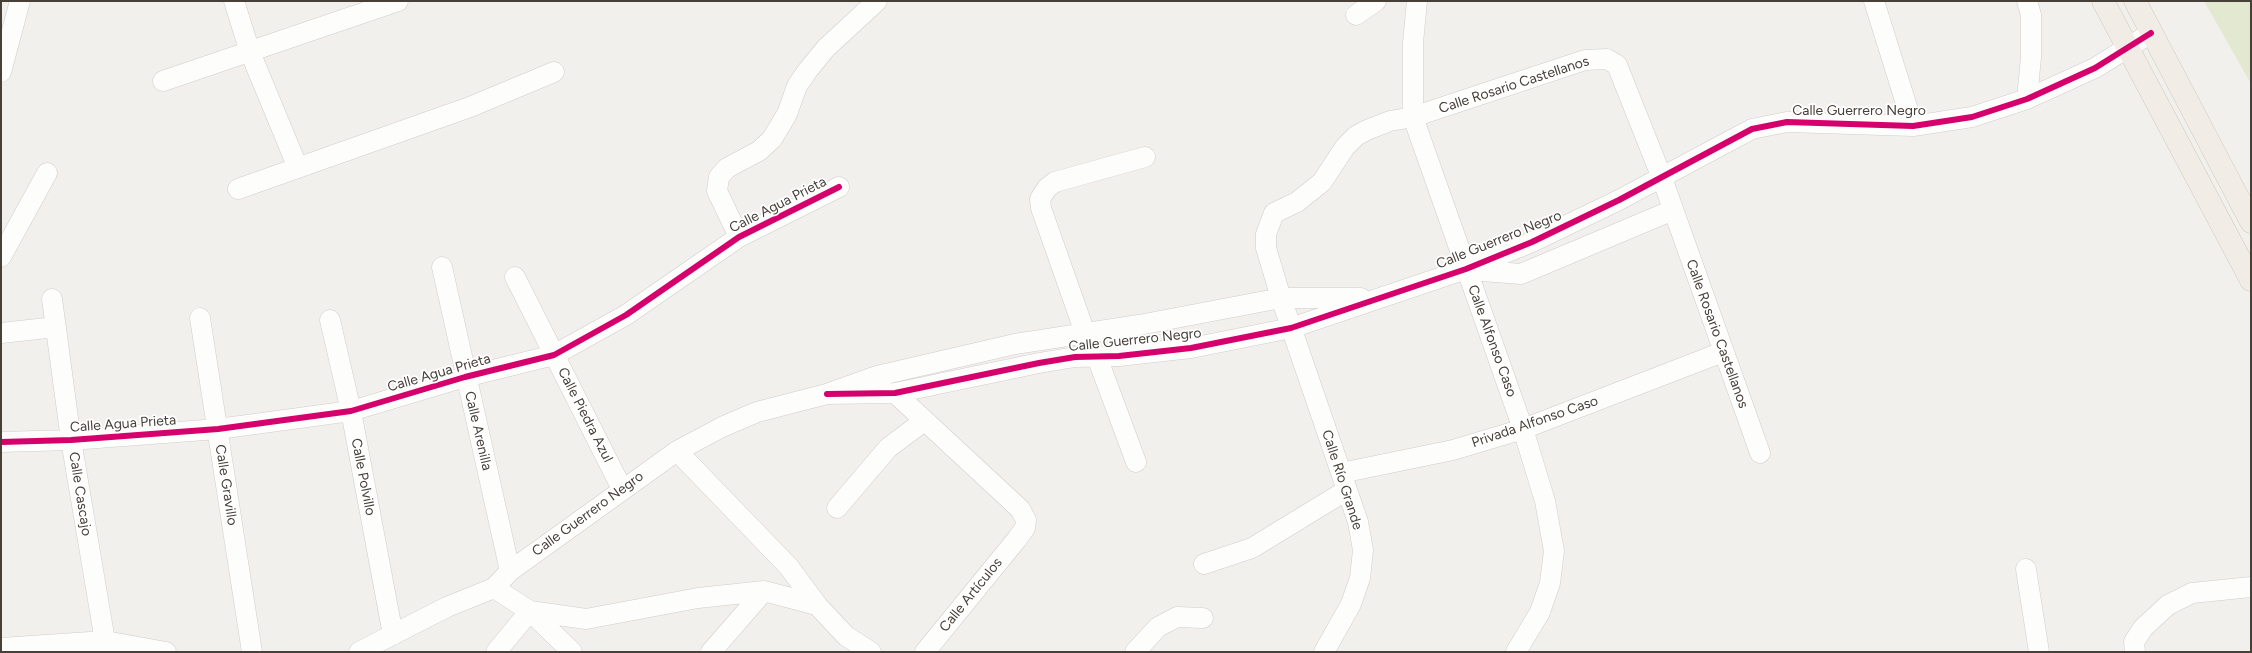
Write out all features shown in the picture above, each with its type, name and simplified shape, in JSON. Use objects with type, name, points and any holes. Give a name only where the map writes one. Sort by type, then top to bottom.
[{"type":"main road","points":[[2103,1],[2251,280]]},
{"type":"main road","points":[[2134,1],[2251,222]]},
{"type":"street","points":[[1,72],[20,1]]},
{"type":"street","points":[[234,1],[250,52],[298,168]]},
{"type":"street","points":[[163,81],[398,1]]},
{"type":"street","name":"Calle Agua Prieta","points":[[739,237],[717,191],[720,177],[727,168],[759,151],[772,139],[780,128],[797,86],[808,70],[826,48],[877,1]]},
{"type":"street","points":[[1356,15],[1376,1]]},
{"type":"street","name":"Calle Alfonso Caso","points":[[1417,1],[1413,43],[1413,117],[1523,429],[1545,501],[1554,551],[1550,583],[1540,612],[1516,652]]},
{"type":"street","points":[[1874,1],[1913,126]]},
{"type":"street","points":[[2027,1],[2031,15],[2031,57],[2027,99]]},
{"type":"street","name":"Calle Guerrero Negro","points":[[827,394],[895,393],[1075,357],[1097,357],[1191,348],[1292,328],[1375,298],[1466,269],[1532,242],[1662,178],[1734,138],[1765,126],[1787,122],[1913,126],[1972,117],[2027,99],[2095,68],[2151,33]]},
{"type":"street","name":"Calle Rosario Castellanos","points":[[1292,328],[1266,248],[1266,234],[1274,213],[1297,202],[1322,182],[1345,147],[1356,136],[1390,121],[1413,117],[1585,60],[1607,59],[1617,65],[1623,77],[1662,178],[1760,453]]},
{"type":"street","points":[[238,189],[470,107],[554,72]]},
{"type":"street","points":[[1085,333],[1041,208],[1040,199],[1047,188],[1055,182],[1145,157]]},
{"type":"street","points":[[1,257],[47,173]]},
{"type":"street","name":"Calle Agua Prieta","points":[[1,442],[71,440],[218,429],[351,411],[465,377],[554,354],[626,315],[739,237],[839,188]]},
{"type":"street","points":[[1466,269],[1521,274],[1673,210]]},
{"type":"street","name":"Calle Arenilla","points":[[442,267],[465,377],[510,571]]},
{"type":"street","name":"Calle Piedra Azul","points":[[516,277],[622,489]]},
{"type":"street","name":"Calle Guerrero Negro","points":[[359,652],[447,607],[494,588],[510,571],[622,489],[677,451],[722,427],[756,412],[827,394],[877,376],[1015,344],[1139,325],[1281,298],[1375,298]]},
{"type":"street","name":"Calle Cascajo","points":[[52,299],[71,440],[105,641]]},
{"type":"street","name":"Calle Gravillo","points":[[200,318],[252,652]]},
{"type":"street","name":"Calle Polvillo","points":[[330,320],[351,411],[393,635]]},
{"type":"street","points":[[1,333],[56,327]]},
{"type":"street","name":"Calle Río Grande","points":[[1292,328],[1358,522],[1363,550],[1360,578],[1350,604],[1324,652]]},
{"type":"street","name":"Privada Alfonso Caso","points":[[1204,564],[1252,548],[1344,482],[1523,429],[1723,352]]},
{"type":"street","points":[[1097,357],[1136,462]]},
{"type":"street","points":[[837,508],[888,448],[924,421],[895,393]]},
{"type":"street","name":"Calle Artículos","points":[[924,421],[1020,508],[1026,520],[1025,528],[1017,539],[925,652]]},
{"type":"street","points":[[677,451],[789,566],[817,605],[846,636],[871,652]]},
{"type":"street","points":[[2026,569],[2039,652]]},
{"type":"street","points":[[2135,652],[2134,642],[2143,628],[2168,605],[2192,593],[2251,587]]},
{"type":"street","points":[[494,588],[530,611],[572,652]]},
{"type":"street","points":[[530,611],[586,620],[698,598],[764,591],[817,605]]},
{"type":"street","points":[[711,652],[764,591]]},
{"type":"street","points":[[496,652],[530,611]]},
{"type":"street","points":[[1135,652],[1158,627],[1177,617],[1203,618]]},
{"type":"street","points":[[1,648],[105,641],[166,652]]},
{"type":"green space","points":[[2204,1],[2251,1],[2251,84]]},
{"type":"cycle path","points":[[827,394],[895,393],[1075,357],[1119,356],[1191,348],[1291,328],[1466,269],[1532,242],[1619,200],[1752,129],[1787,122],[1913,126],[1972,117],[2027,99],[2095,68],[2151,33]]},
{"type":"cycle path","points":[[1,442],[71,440],[218,429],[351,411],[465,377],[554,355],[626,315],[739,237],[839,187]]}]
